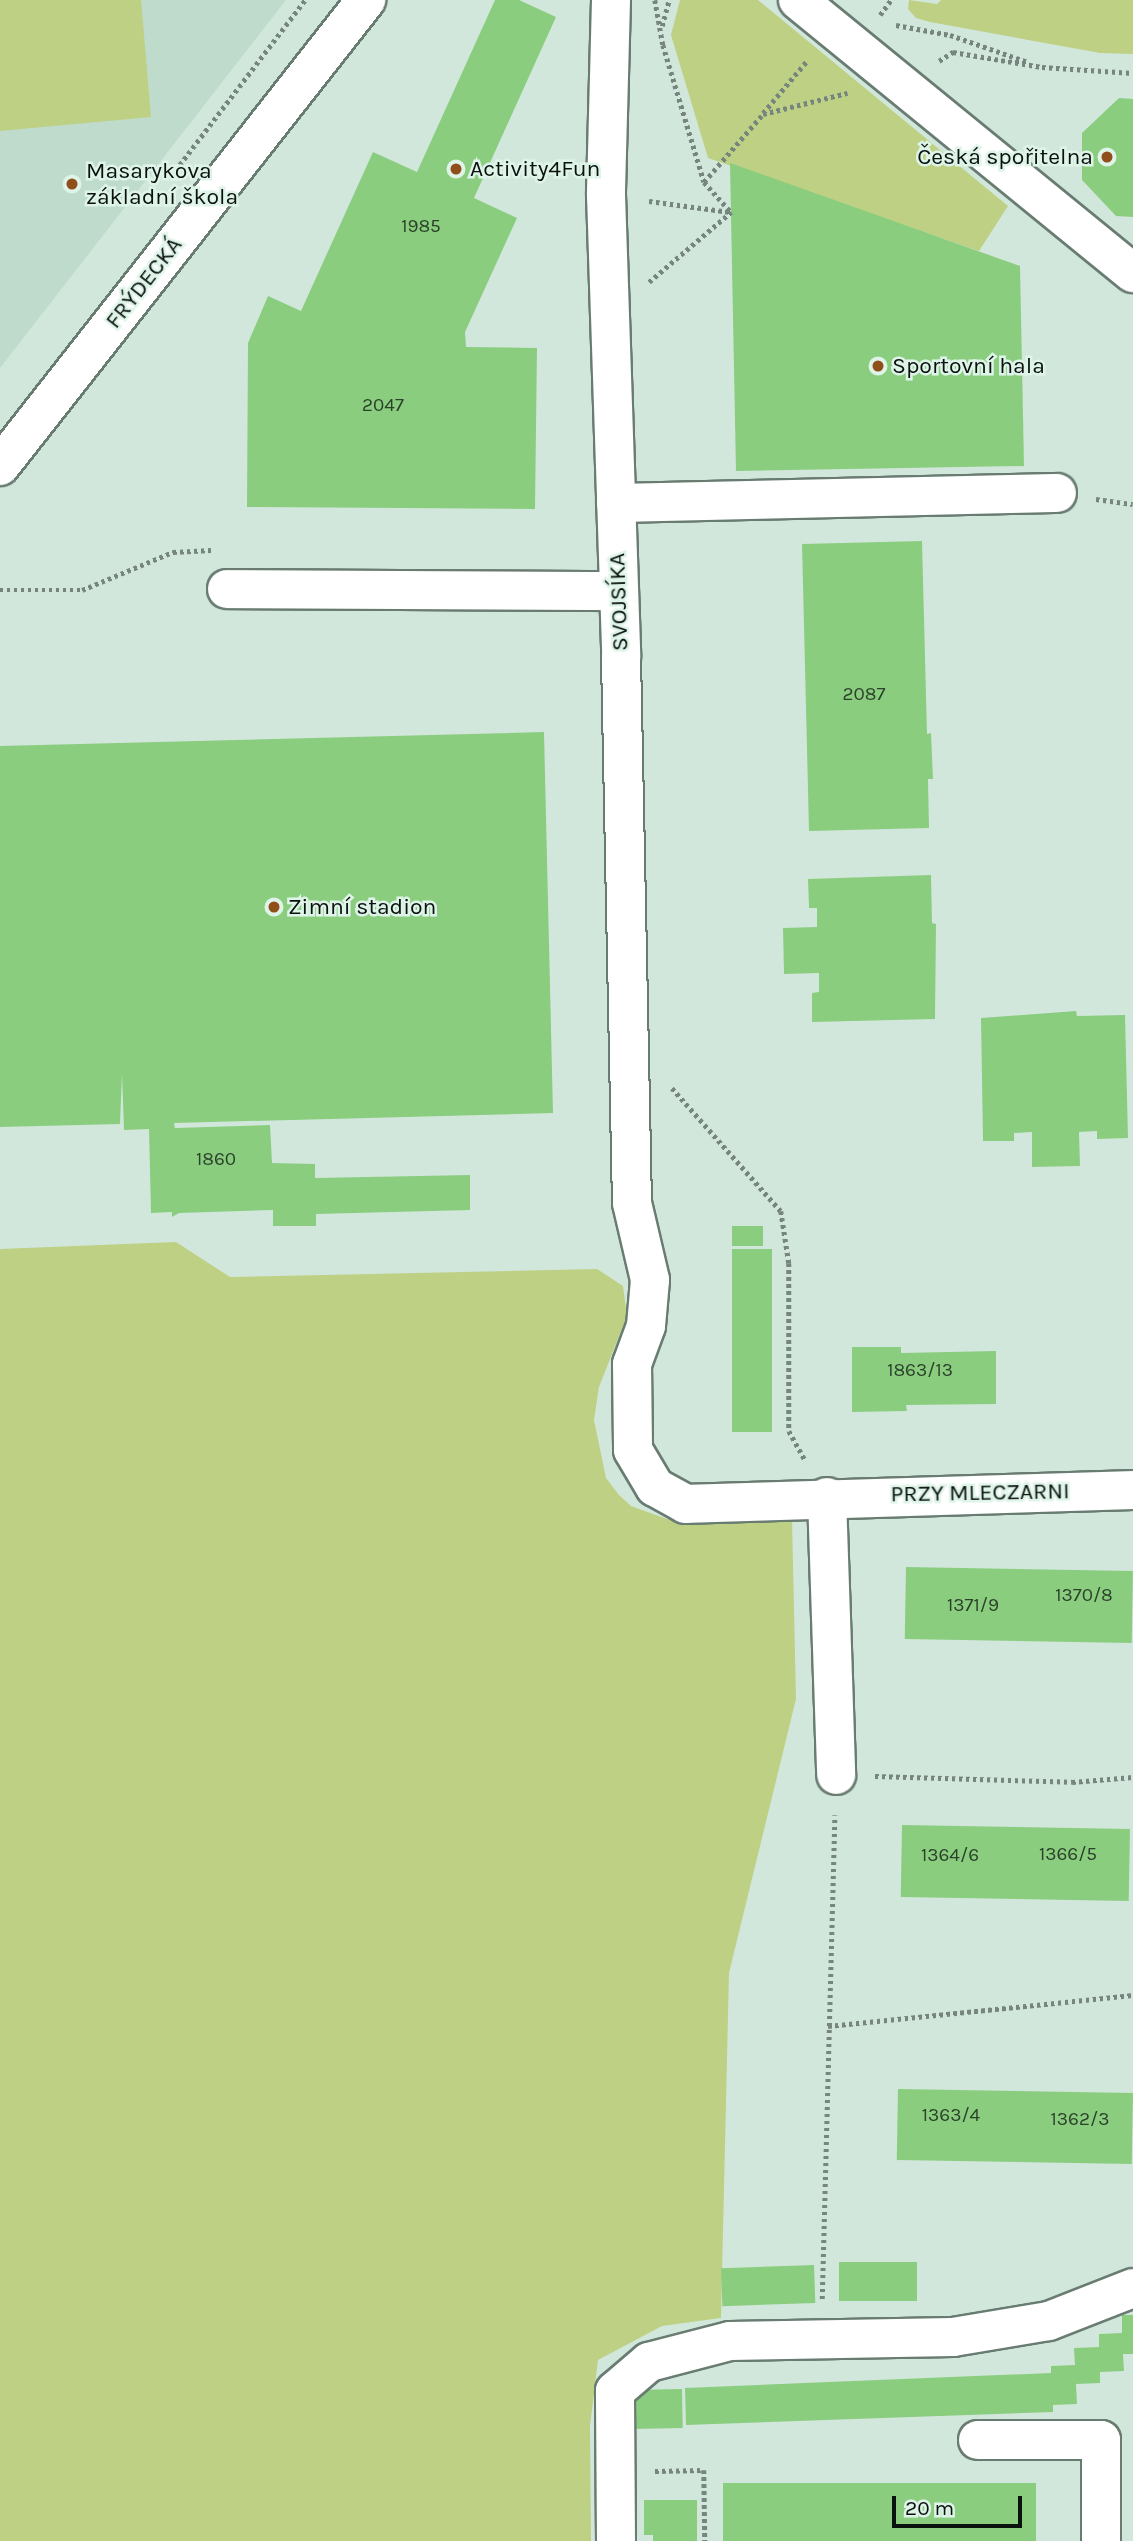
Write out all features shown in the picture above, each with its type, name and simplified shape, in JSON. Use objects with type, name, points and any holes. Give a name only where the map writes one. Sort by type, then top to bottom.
[{"type":"street","name":"FRÝDECKÁ","points":[[0,466],[366,0]]},
{"type":"street","name":"SVOJSÍKA","points":[[611,0],[606,195],[619,592],[632,1203]]},
{"type":"street","points":[[798,0],[1133,273]]},
{"type":"street","points":[[615,503],[1057,493]]},
{"type":"street","points":[[227,589],[619,592]]},
{"type":"street","name":"PRZY MLECZARNI","points":[[632,1203],[650,1280],[646,1326],[632,1364],[633,1450],[656,1487],[686,1504],[827,1497],[1133,1490]]},
{"type":"street","points":[[827,1497],[836,1775]]},
{"type":"street","points":[[616,2541],[615,2391],[649,2362],[730,2342],[953,2337],[1049,2321],[1133,2288]]},
{"type":"street","points":[[978,2440],[1101,2440],[1101,2541]]},
{"type":"path","points":[[655,0],[704,182],[731,212]]},
{"type":"path","points":[[661,29],[669,0]]},
{"type":"path","points":[[891,0],[875,21],[950,35],[1042,67]]},
{"type":"path","points":[[704,182],[834,30]]},
{"type":"path","points":[[763,114],[898,83],[953,52],[1042,67],[1133,73]]},
{"type":"path","points":[[606,195],[731,212]]},
{"type":"path","points":[[609,317],[731,212]]},
{"type":"path","points":[[0,590],[82,590],[134,566],[198,548],[213,551],[227,589]]},
{"type":"path","points":[[629,1038],[781,1211],[789,1263],[789,1431],[827,1497]]},
{"type":"path","points":[[821,2338],[836,1775],[1072,1782],[1133,1777]]},
{"type":"path","points":[[828,2026],[1133,1996]]},
{"type":"path","points":[[615,2472],[704,2470],[705,2541]]},
{"type":"shaded area","name":"Masarykova základní škola","points":[[0,0],[286,0],[0,368]]},
{"type":"green space","points":[[0,0],[141,0],[151,117],[0,131]]},
{"type":"green space","points":[[680,0],[758,0],[1008,206],[979,251],[708,158],[671,35]]},
{"type":"green space","points":[[909,0],[937,4],[941,0],[1133,0],[1133,54],[1100,53],[930,22],[916,18],[908,9]]},
{"type":"green space","points":[[176,1242],[230,1277],[597,1269],[623,1286],[627,1316],[599,1387],[594,1420],[606,1478],[619,1495],[631,1506],[667,1519],[697,1522],[792,1518],[796,1699],[729,1973],[721,2318],[662,2326],[598,2360],[590,2426],[591,2541],[0,2541],[0,1249]]},
{"type":"building","points":[[495,0],[519,0],[556,17],[474,198],[517,218],[465,332],[466,347],[537,348],[535,509],[247,507],[248,343],[268,296],[301,311],[373,152],[417,172]]},
{"type":"building","name":"Česká spořitelna","points":[[1119,98],[1133,99],[1133,217],[1116,216],[1082,180],[1082,133]]},
{"type":"building","name":"Sportovní hala","points":[[730,163],[1020,266],[1024,466],[736,471]]},
{"type":"building","points":[[922,541],[927,734],[931,733],[933,779],[928,779],[929,828],[809,831],[802,544]]},
{"type":"building","name":"Zimní stadion","points":[[544,732],[553,1113],[174,1123],[175,1128],[270,1125],[272,1163],[315,1164],[315,1178],[470,1175],[470,1210],[316,1214],[316,1226],[273,1226],[273,1210],[179,1213],[172,1217],[172,1212],[151,1213],[149,1129],[124,1130],[122,1074],[120,1124],[0,1127],[0,746]]},
{"type":"building","points":[[931,875],[932,923],[936,924],[935,1019],[812,1022],[812,993],[819,992],[819,973],[784,974],[783,928],[817,927],[817,908],[809,908],[808,879]]},
{"type":"building","points":[[1076,1011],[1077,1016],[1125,1015],[1128,1138],[1097,1139],[1097,1131],[1079,1132],[1080,1166],[1032,1167],[1032,1132],[1014,1133],[1014,1141],[983,1141],[981,1018]]},
{"type":"building","points":[[732,1226],[763,1226],[763,1246],[732,1246]]},
{"type":"building","points":[[732,1249],[772,1249],[772,1432],[732,1432]]},
{"type":"building","points":[[852,1347],[901,1347],[901,1353],[996,1351],[996,1404],[906,1405],[907,1411],[852,1412]]},
{"type":"building","points":[[906,1567],[1133,1571],[1132,1643],[905,1639]]},
{"type":"building","points":[[902,1825],[1130,1829],[1129,1901],[901,1897]]},
{"type":"building","points":[[898,2089],[1133,2093],[1132,2164],[897,2160]]},
{"type":"building","points":[[839,2262],[917,2262],[917,2301],[839,2301]]},
{"type":"building","points":[[814,2265],[815,2303],[722,2306],[721,2268]]},
{"type":"building","points":[[1122,2315],[1133,2315],[1133,2354],[1123,2354],[1124,2371],[1100,2372],[1100,2383],[1076,2384],[1077,2404],[1053,2405],[1053,2412],[686,2425],[685,2388],[1051,2373],[1051,2366],[1075,2365],[1074,2348],[1099,2347],[1099,2334],[1122,2333]]},
{"type":"building","points":[[682,2389],[683,2428],[632,2429],[631,2390]]},
{"type":"building","points":[[723,2483],[1036,2483],[1036,2541],[723,2541]]},
{"type":"building","points":[[644,2500],[697,2500],[697,2541],[653,2541],[653,2535],[644,2535]]},
{"type":"place","name":"Česká spořitelna","points":[[1107,157]]},
{"type":"place","name":"Activity4Fun","points":[[456,169]]},
{"type":"place","name":"Masarykova základní škola","points":[[72,184]]},
{"type":"place","name":"Sportovní hala","points":[[878,366]]},
{"type":"place","name":"Zimní stadion","points":[[274,907]]}]
